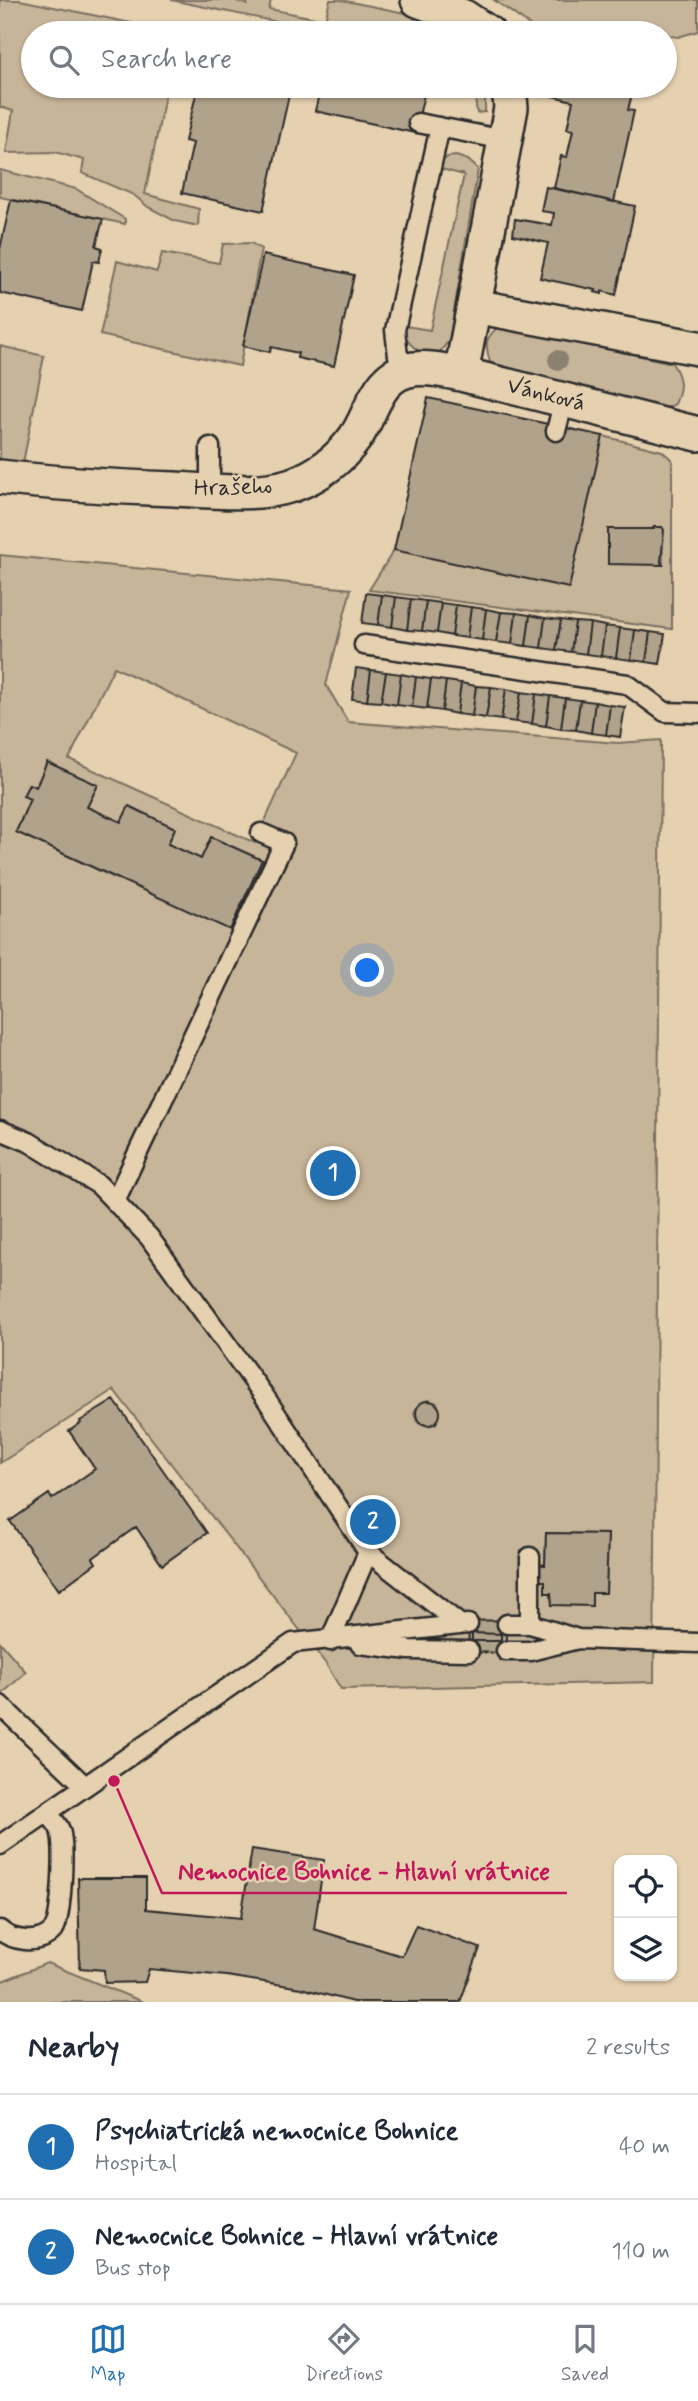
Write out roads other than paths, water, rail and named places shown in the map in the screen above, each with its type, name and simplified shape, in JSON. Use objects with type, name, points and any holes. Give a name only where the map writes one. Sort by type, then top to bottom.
[{"type":"street","points":[[418,0],[470,21]]},
{"type":"street","points":[[461,374],[511,108],[510,98]]},
{"type":"street","points":[[474,306],[698,348]]},
{"type":"street","name":"Vánková","points":[[412,369],[433,369],[461,374],[560,415],[698,434]]},
{"type":"street","name":"Hrašeho","points":[[0,477],[57,484],[210,491],[267,490],[289,486],[310,477],[345,451],[357,435],[383,384],[392,376],[412,369]]},
{"type":"lane","points":[[418,123],[505,140]]},
{"type":"lane","points":[[412,369],[398,356],[395,330],[440,127]]},
{"type":"lane","points":[[210,447],[210,491]]},
{"type":"lane","points":[[364,645],[627,684],[665,712],[698,713]]},
{"type":"lane","points":[[115,1201],[284,843],[261,833]]},
{"type":"lane","points":[[0,1130],[29,1142],[88,1177],[149,1237],[265,1396],[368,1552],[465,1625],[293,1643],[0,1845]]},
{"type":"lane","points":[[331,1640],[368,1552]]},
{"type":"lane","points":[[530,1557],[530,1625]]},
{"type":"lane","points":[[508,1623],[530,1625],[578,1639],[698,1643]]},
{"type":"lane","points":[[506,1651],[530,1651],[578,1639]]},
{"type":"lane","points":[[331,1640],[409,1650],[469,1651]]},
{"type":"lane","points":[[0,1705],[85,1786]]},
{"type":"lane","points":[[0,1930],[16,1939],[32,1940],[46,1937],[55,1928],[61,1898],[62,1841],[60,1828],[47,1813]]},
{"type":"place","name":"Psychiatrická nemocnice Bohnice","points":[[333,1173]]},
{"type":"place","name":"Nemocnice Bohnice - Hlavní vrátnice","points":[[373,1522]]},
{"type":"place","name":"Nemocnice Bohnice - Hlavní vrátnice","points":[[114,1781]]}]
